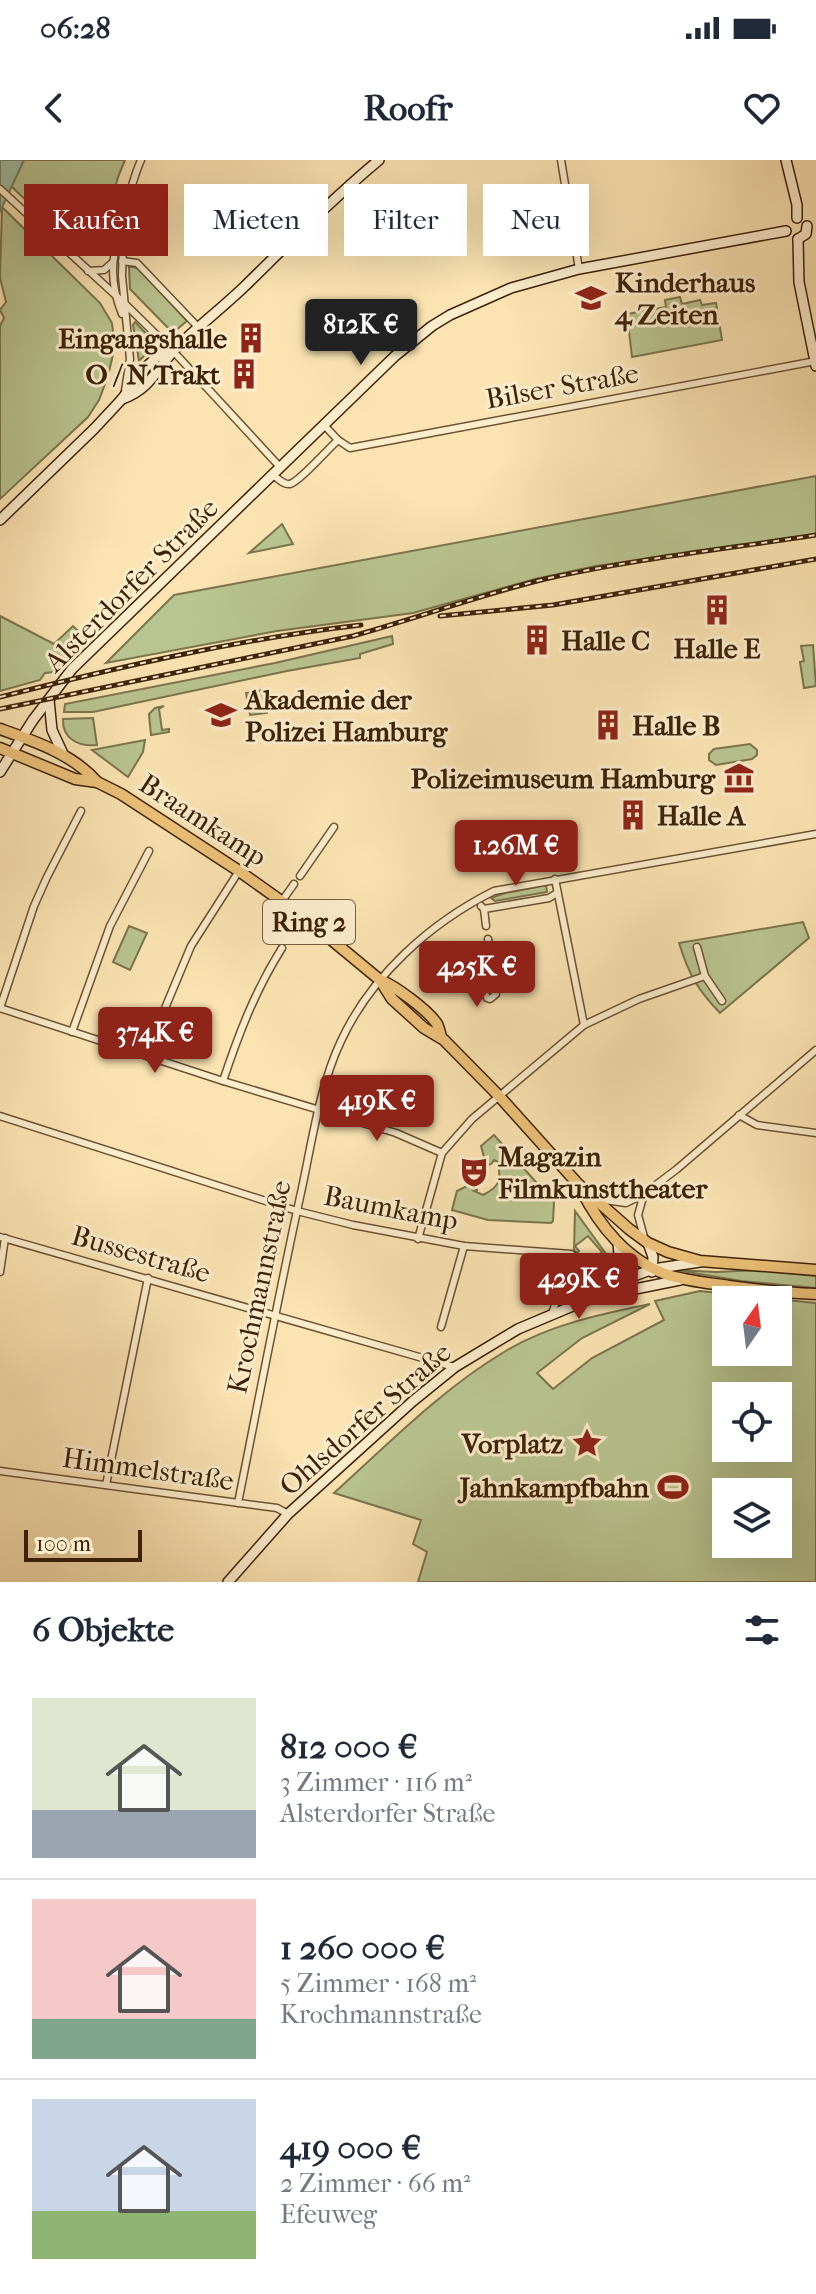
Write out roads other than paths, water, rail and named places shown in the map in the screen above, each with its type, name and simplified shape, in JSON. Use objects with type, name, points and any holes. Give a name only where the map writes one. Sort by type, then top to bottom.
[{"type":"main road","name":"Braamkamp","points":[[0,729],[64,756],[85,768],[97,782]]},
{"type":"main road","name":"Braamkamp","points":[[0,748],[75,779],[97,782],[121,794],[282,901],[380,980],[394,985],[437,1024],[441,1037],[578,1184],[648,1243],[676,1255],[708,1262],[816,1270]]},
{"type":"main road","name":"Braamkamp","points":[[578,1184],[593,1213],[618,1242],[653,1269]]},
{"type":"main road","name":"Ring 2","points":[[653,1269],[691,1280],[816,1294]]},
{"type":"street","points":[[132,184],[141,160]]},
{"type":"street","points":[[0,520],[94,429],[146,367],[157,357],[173,351],[226,304],[379,160]]},
{"type":"street","points":[[561,160],[579,269]]},
{"type":"street","points":[[786,160],[797,205],[797,218]]},
{"type":"street","points":[[0,189],[173,351],[284,483],[289,484],[297,479],[338,440],[324,425]]},
{"type":"street","points":[[797,218],[811,225],[806,234],[798,239],[792,238],[786,231],[789,221],[797,218]]},
{"type":"street","name":"Alsterdorfer Straße","points":[[0,772],[33,720],[72,669],[395,356],[441,320],[511,288],[579,269],[786,231]]},
{"type":"street","points":[[798,239],[799,282],[816,363]]},
{"type":"street","points":[[114,256],[112,277],[115,295],[125,321]]},
{"type":"street","points":[[122,256],[130,370],[122,399]]},
{"type":"street","points":[[122,261],[137,263],[198,327]]},
{"type":"street","points":[[87,271],[104,270],[113,262]]},
{"type":"street","name":"Bilser Straße","points":[[338,440],[350,448],[816,363]]},
{"type":"street","points":[[49,700],[52,730],[64,756]]},
{"type":"street","points":[[81,811],[34,906],[0,1008],[223,1081],[396,1133],[442,1153]]},
{"type":"street","name":"Braamkamp","points":[[300,876],[334,827]]},
{"type":"street","name":"Krochmannstraße","points":[[238,1503],[297,1211],[329,1072],[341,1041],[380,980],[433,928],[494,891],[816,837]]},
{"type":"street","points":[[72,1032],[110,926],[149,851]]},
{"type":"street","points":[[149,1057],[163,1013],[191,946],[239,871]]},
{"type":"street","points":[[555,879],[584,1025]]},
{"type":"street","name":"Braamkamp","points":[[282,901],[294,884]]},
{"type":"street","points":[[484,909],[549,898],[557,893]]},
{"type":"street","points":[[477,900],[484,909],[486,926]]},
{"type":"street","points":[[488,939],[493,972]]},
{"type":"street","points":[[697,947],[705,976],[722,1001]]},
{"type":"street","points":[[223,1081],[242,1023],[282,948]]},
{"type":"street","points":[[418,1239],[442,1153],[472,1119],[584,1025],[639,999],[705,976]]},
{"type":"street","points":[[597,1199],[626,1203],[644,1194],[816,1050]]},
{"type":"street","points":[[739,1115],[757,1125],[816,1133]]},
{"type":"street","name":"Baumkamp","points":[[0,1116],[297,1211],[418,1239],[574,1255],[579,1263],[578,1271],[560,1289],[552,1314]]},
{"type":"street","points":[[640,1287],[653,1269],[653,1257],[638,1220],[644,1194]]},
{"type":"street","points":[[0,1272],[2,1238]]},
{"type":"street","name":"Bussestraße","points":[[2,1238],[455,1367]]},
{"type":"street","points":[[610,1287],[620,1268],[618,1242]]},
{"type":"street","points":[[441,1327],[464,1246]]},
{"type":"street","name":"Ohlsdorfer Straße","points":[[228,1582],[288,1514],[455,1367],[518,1329],[653,1269],[708,1262]]},
{"type":"street","points":[[106,1485],[148,1278]]},
{"type":"street","name":"Ohlsdorfer Straße","points":[[594,1297],[675,1280],[691,1280]]},
{"type":"street","name":"Himmelstraße","points":[[0,1471],[277,1508],[288,1514]]},
{"type":"railway","points":[[0,709],[353,636],[545,579],[646,560],[816,535]]},
{"type":"railway","points":[[440,616],[553,605],[816,559]]},
{"type":"railway","points":[[0,697],[179,655],[361,625]]},
{"type":"place","name":"Kinderhaus 4 Zeiten","points":[[591,298]]},
{"type":"place","name":"Eingangshalle","points":[[251,338]]},
{"type":"place","name":"O / N Trakt","points":[[244,374]]},
{"type":"place","name":"Halle E","points":[[717,610]]},
{"type":"place","name":"Halle C","points":[[537,640]]},
{"type":"place","name":"Akademie der Polizei Hamburg","points":[[221,715]]},
{"type":"place","name":"Halle B","points":[[608,725]]},
{"type":"place","name":"Polizeimuseum Hamburg","points":[[739,778]]},
{"type":"place","name":"Halle A","points":[[633,815]]},
{"type":"place","name":"Magazin Filmkunsttheater","points":[[474,1172]]},
{"type":"place","name":"Vorplatz","points":[[587,1443]]},
{"type":"place","name":"Jahnkampfbahn","points":[[673,1487]]}]
